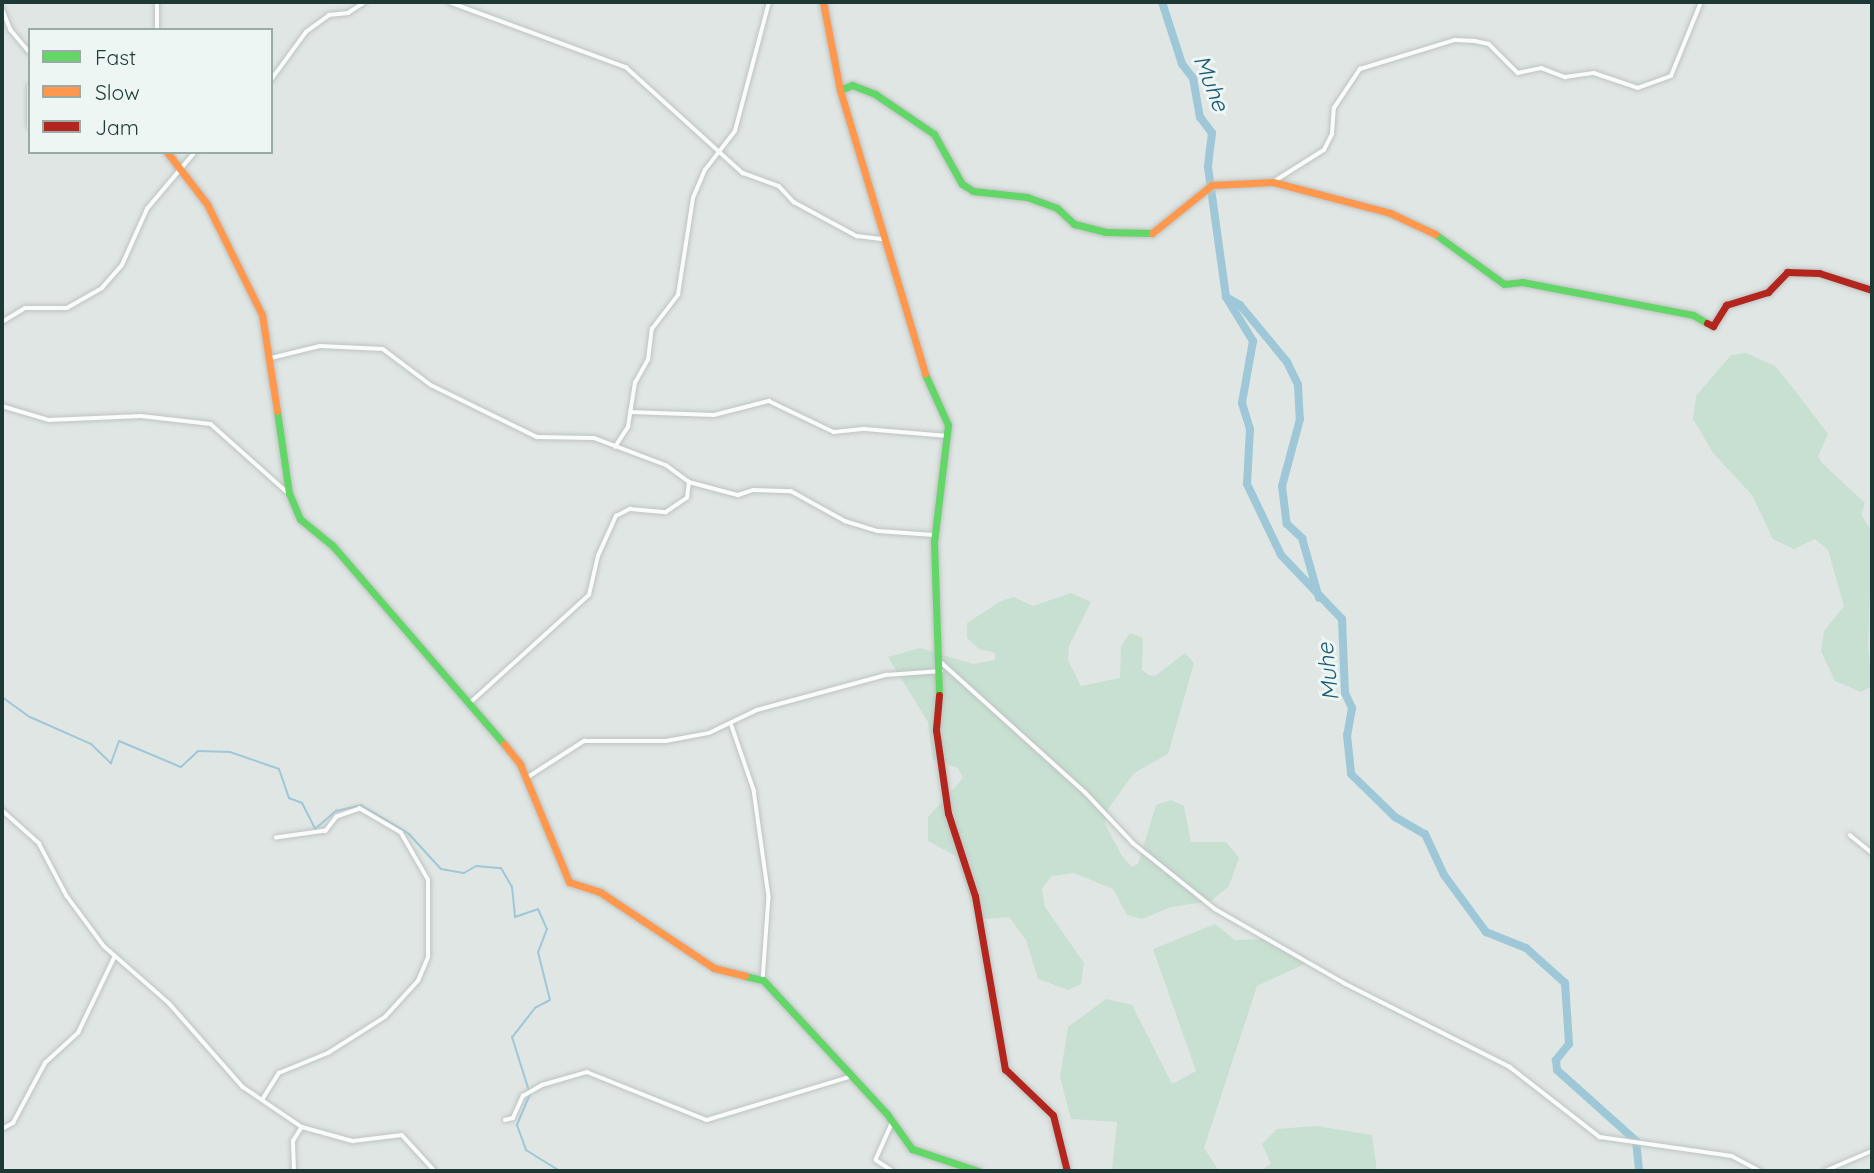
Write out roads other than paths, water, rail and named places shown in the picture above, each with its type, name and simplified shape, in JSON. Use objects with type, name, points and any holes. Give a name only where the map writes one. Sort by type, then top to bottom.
[{"type":"street","points":[[157,28],[158,2]]},
{"type":"street","points":[[273,77],[306,32],[329,15],[348,13],[365,2]]},
{"type":"street","points":[[449,2],[626,67],[645,87],[672,103],[717,154],[857,236],[884,239]]},
{"type":"street","points":[[615,446],[630,412],[652,329],[678,295],[698,183],[735,131],[769,2]]},
{"type":"street","points":[[822,2],[840,90],[874,190],[884,239],[916,329],[926,377],[946,411],[948,436],[934,535],[942,667],[940,770],[975,896],[1005,1069],[1053,1115],[1067,1171]]},
{"type":"street","points":[[1273,182],[1324,150],[1332,134],[1334,108],[1360,69],[1455,40],[1475,41],[1489,44],[1518,73],[1541,68],[1564,77],[1594,73],[1638,88],[1671,76],[1701,2]]},
{"type":"street","points":[[2,8],[11,30],[28,51]]},
{"type":"street","points":[[840,90],[852,85],[875,94],[884,105],[934,134],[962,184],[973,191],[1027,197],[1056,208],[1074,223],[1105,232],[1158,233],[1215,184],[1273,182],[1390,213],[1452,242],[1490,279],[1504,284],[1522,282],[1693,315],[1713,326],[1726,304],[1768,292],[1787,272],[1819,273],[1872,290]]},
{"type":"street","points":[[168,154],[207,204],[246,277],[262,315],[271,358],[289,493],[300,519],[333,546],[470,703],[528,777],[575,888],[600,892],[714,968],[763,980],[852,1076],[912,1149],[978,1171]]},
{"type":"street","points":[[2,322],[25,309],[67,308],[102,288],[122,265],[147,209],[193,154]]},
{"type":"street","points":[[271,358],[320,346],[383,349],[431,386],[537,437],[594,438],[666,465],[689,482],[738,495],[753,489],[791,491],[845,521],[891,533],[934,535]]},
{"type":"street","points":[[630,412],[714,415],[769,401],[834,432],[865,429],[948,436]]},
{"type":"street","points":[[2,406],[48,420],[141,416],[211,424],[289,493]]},
{"type":"street","points":[[470,703],[589,595],[598,556],[616,516],[630,509],[666,512],[687,498],[689,482]]},
{"type":"street","points":[[528,777],[584,741],[666,741],[732,725],[757,710],[886,675],[942,667],[1085,792],[1133,843],[1215,909],[1510,1067],[1600,1137],[1732,1156],[1760,1171]]},
{"type":"street","points":[[732,725],[754,790],[769,897],[763,980]]},
{"type":"street","points":[[262,1101],[279,1073],[328,1052],[385,1017],[418,981],[428,957],[428,880],[401,833],[360,809],[337,817],[326,831],[276,838]]},
{"type":"street","points":[[2,810],[39,843],[67,896],[114,958],[169,1003],[208,1052],[262,1101],[302,1127],[353,1141],[402,1135],[435,1171]]},
{"type":"street","points":[[1850,835],[1872,853]]},
{"type":"street","points":[[2,1129],[13,1123],[45,1063],[78,1033],[114,958]]},
{"type":"street","points":[[505,1120],[513,1118],[523,1096],[587,1072],[602,1074],[690,1118],[707,1120],[852,1076]]},
{"type":"street","points":[[892,1124],[876,1160],[892,1171]]},
{"type":"street","points":[[294,1171],[293,1141],[302,1127]]},
{"type":"street","points":[[1825,1171],[1872,1151]]},
{"type":"waterway","name":"Muhe","points":[[1162,2],[1182,64],[1193,78],[1200,117],[1212,133],[1208,167],[1226,297],[1253,341],[1242,403],[1250,429],[1247,484],[1281,555],[1342,619],[1345,693],[1352,708],[1347,735],[1351,774],[1395,817],[1425,834],[1444,875],[1486,932],[1526,948],[1565,983],[1569,1044],[1556,1060],[1557,1070],[1636,1141],[1639,1171]]},
{"type":"waterway","points":[[1226,297],[1240,305],[1287,362],[1298,385],[1300,419],[1282,486],[1287,524],[1302,538],[1319,598]]},
{"type":"waterway","points":[[2,697],[30,717],[91,744],[111,763],[119,741],[181,767],[198,751],[230,752],[279,769],[289,798],[302,803],[315,829],[336,811],[361,805],[409,834],[441,869],[464,873],[476,866],[501,868],[512,887],[515,917],[538,909],[547,929],[538,952],[550,1000],[535,1008],[512,1037],[530,1094],[517,1125],[526,1150],[560,1171]]}]
